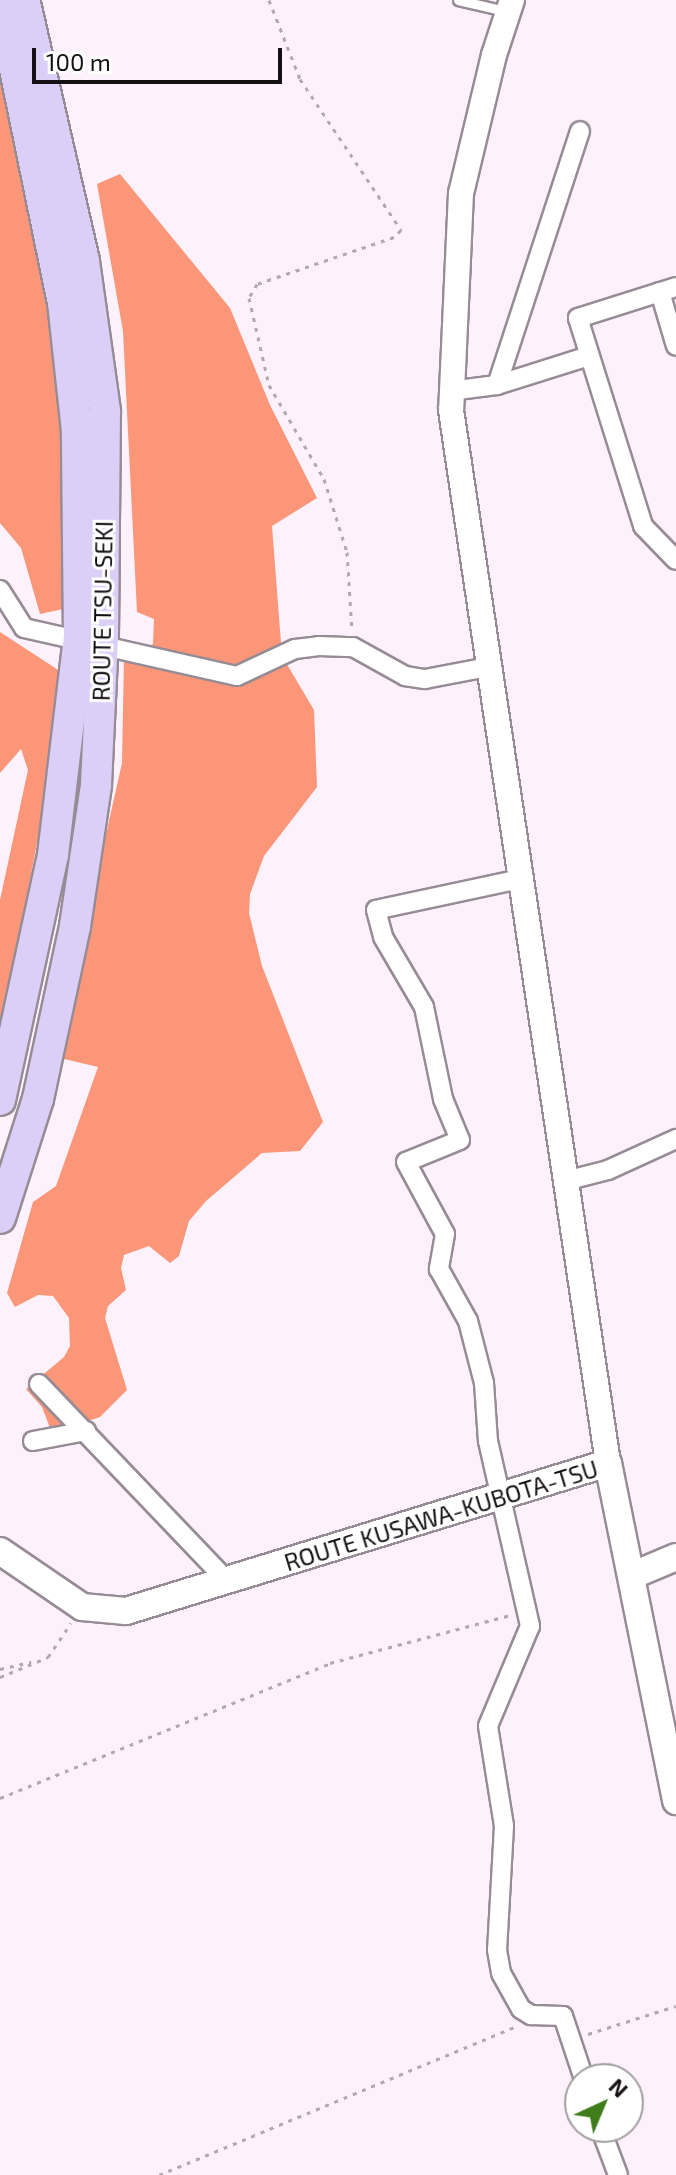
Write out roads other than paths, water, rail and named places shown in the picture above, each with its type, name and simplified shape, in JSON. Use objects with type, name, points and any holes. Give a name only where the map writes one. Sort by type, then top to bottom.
[{"type":"main road","name":"ROUTE TSU-SEKI","points":[[0,1218],[38,1099],[75,926],[96,785],[77,431],[63,303],[1,0]]},
{"type":"main road","name":"ROUTE TSU-SEKI","points":[[0,1100],[53,855],[90,639],[105,411],[84,261],[24,0]]},
{"type":"main road","name":"ROUTE KUSAWA-KUBOTA-TSU","points":[[0,1551],[82,1607],[126,1611],[608,1463],[676,1801]]},
{"type":"main road","points":[[631,1576],[676,1557]]},
{"type":"street","points":[[511,6],[461,193],[450,391],[488,667],[608,1463]]},
{"type":"street","points":[[497,385],[580,131]]},
{"type":"street","points":[[676,346],[668,290],[578,318],[643,526],[676,560]]},
{"type":"street","points":[[450,391],[497,385],[589,356]]},
{"type":"street","points":[[0,590],[24,628],[90,639],[237,676],[295,649],[353,647],[365,658],[415,678],[488,667]]},
{"type":"street","points":[[520,879],[376,910],[383,937],[424,1007],[443,1099],[460,1140],[406,1162],[445,1234],[439,1269],[468,1321],[484,1383],[488,1441],[503,1495],[530,1626],[488,1726],[504,1826],[497,1950],[506,1983],[531,2015],[563,2016],[579,2063]]},
{"type":"street","points":[[565,1181],[608,1170],[676,1139]]},
{"type":"street","points":[[39,1384],[227,1581]]},
{"type":"street","points":[[33,1441],[86,1431]]},
{"type":"street","points":[[606,2143],[618,2175]]},
{"type":"lane","points":[[458,0],[511,6]]}]
